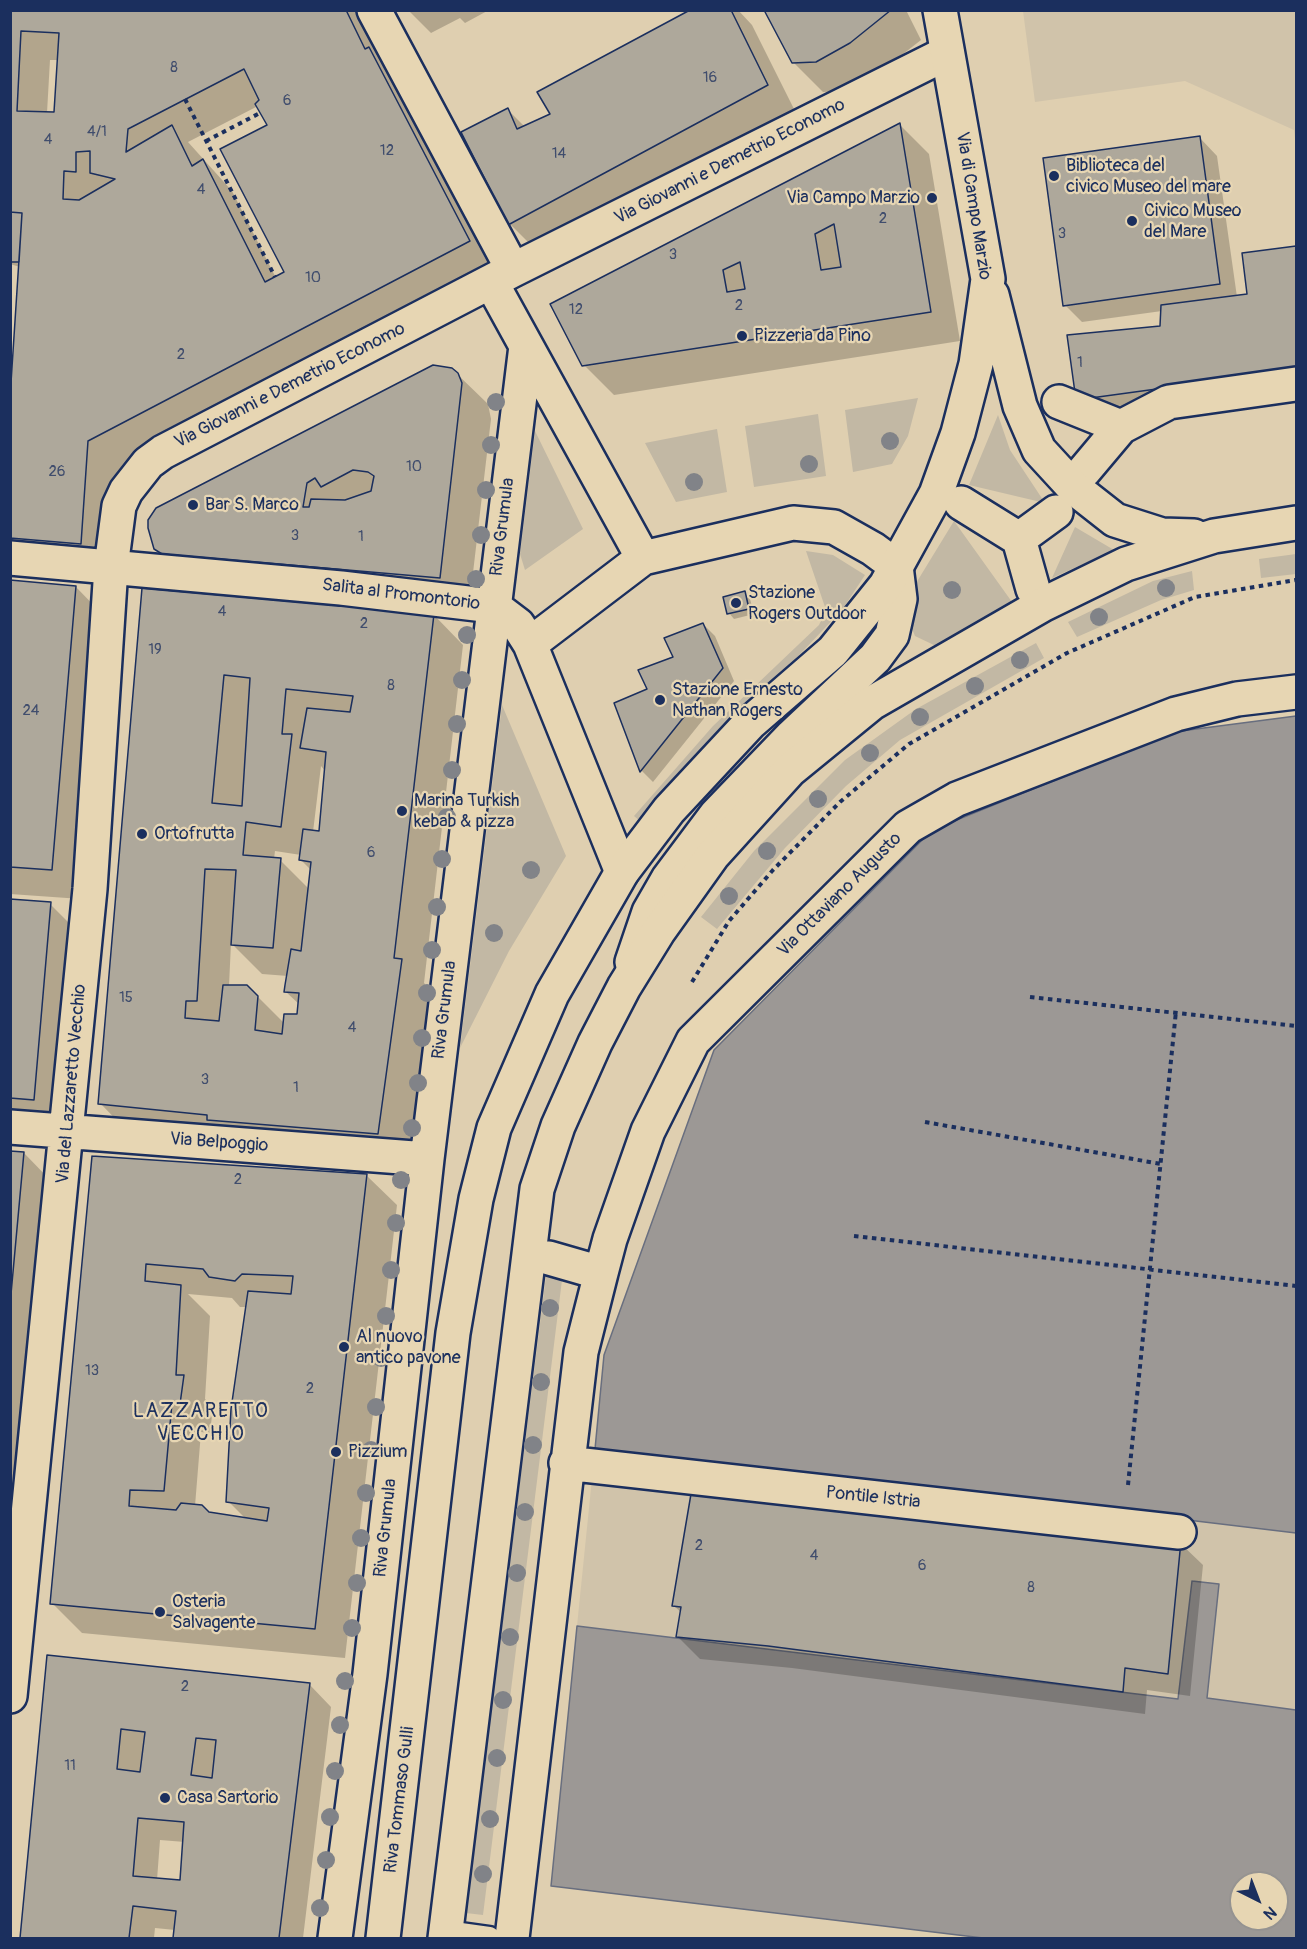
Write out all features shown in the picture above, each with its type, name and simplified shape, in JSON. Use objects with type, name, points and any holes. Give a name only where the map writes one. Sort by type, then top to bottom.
[{"type":"street","points":[[374,10],[502,276],[526,346],[643,558]]},
{"type":"street","name":"Via di Campo Marzio","points":[[896,566],[936,494],[958,434],[976,364],[988,279],[940,10]]},
{"type":"street","name":"Via Giovanni e Demetrio Economo","points":[[136,476],[163,452],[502,276],[947,53]]},
{"type":"street","points":[[988,279],[1020,406],[1039,450],[1073,487],[1115,520],[1162,535],[1214,536]]},
{"type":"street","name":"Riva Grumula","points":[[335,1938],[370,1674],[427,1159],[526,346]]},
{"type":"street","points":[[1084,471],[1121,427],[1169,402],[1296,384]]},
{"type":"street","points":[[1059,402],[1121,427]]},
{"type":"street","name":"Via del Lazzaretto Vecchio","points":[[10,1696],[27,1509],[68,1132],[90,889],[111,567],[119,506],[136,476]]},
{"type":"street","points":[[961,503],[1019,539],[1033,590]]},
{"type":"street","points":[[1019,539],[1056,512]]},
{"type":"street","points":[[530,644],[643,558],[793,523],[834,527],[873,549],[896,566],[900,599],[892,635],[875,658],[792,736],[716,815],[668,879],[649,912],[624,987]]},
{"type":"street","points":[[446,1935],[537,1189],[558,1126],[595,1043],[624,987],[658,932],[713,855],[790,770],[872,703],[1042,605],[1115,569],[1214,536],[1296,523]]},
{"type":"street","name":"Salita al Promontorio","points":[[10,558],[341,588],[494,606],[518,625],[530,644],[622,872]]},
{"type":"street","points":[[622,872],[669,810],[750,723],[833,651],[886,585],[896,566]]},
{"type":"street","name":"Via Ottaviano Augusto","points":[[601,1273],[648,1131],[693,1041],[908,827],[957,799],[1176,714],[1237,699],[1296,692]]},
{"type":"street","name":"Riva Tommaso Gulli","points":[[383,1938],[453,1333],[485,1162],[494,1128],[552,994],[622,872]]},
{"type":"street","name":"Via Belpoggio","points":[[10,1127],[427,1159]]},
{"type":"street","points":[[512,1938],[581,1352],[601,1273],[549,1258]]},
{"type":"street","name":"Pontile Istria","points":[[567,1463],[1179,1532]]},
{"type":"lane","points":[[446,1935],[489,1938]]},
{"type":"path","points":[[185,99],[275,277]]},
{"type":"path","points":[[206,141],[260,113]]},
{"type":"path","points":[[690,986],[729,921],[773,870],[840,802],[909,744],[1067,653],[1195,597],[1296,580]]},
{"type":"path","points":[[1030,997],[1176,1011],[1296,1026]]},
{"type":"path","points":[[1128,1490],[1176,1011]]},
{"type":"path","points":[[925,1122],[1161,1164]]},
{"type":"path","points":[[854,1236],[1296,1286]]},
{"type":"shaded area","points":[[1023,11],[1296,11],[1296,148],[1294,130],[1185,81],[1035,102]]},
{"type":"shaded area","points":[[918,398],[908,436],[892,464],[853,472],[845,410]]},
{"type":"shaded area","points":[[818,414],[826,476],[754,487],[745,426]]},
{"type":"shaded area","points":[[998,415],[1010,450],[1045,503],[969,485]]},
{"type":"shaded area","points":[[717,429],[727,492],[676,502],[645,443]]},
{"type":"shaded area","points":[[535,431],[583,529],[525,570],[520,554]]},
{"type":"shaded area","points":[[954,521],[1012,602],[936,646],[915,636],[907,617],[910,593]]},
{"type":"shaded area","points":[[1075,527],[1114,550],[1052,578]]},
{"type":"shaded area","points":[[806,551],[833,555],[865,575],[842,610],[783,672],[720,732],[641,822],[634,816],[713,726],[819,625],[826,610]]},
{"type":"shaded area","points":[[1296,554],[1296,574],[1261,578],[1259,559]]},
{"type":"shaded area","points":[[1192,571],[1194,590],[1161,600],[1077,637],[1068,622],[1153,581]]},
{"type":"shaded area","points":[[1036,643],[1044,658],[900,740],[846,786],[785,848],[717,929],[701,917],[754,851],[845,760],[916,709]]},
{"type":"shaded area","points":[[502,705],[566,856],[509,951],[460,1048]]},
{"type":"shaded area","points":[[1296,716],[1296,1533],[595,1449],[604,1355],[714,1050],[932,830],[1173,732]]},
{"type":"shaded area","points":[[546,1276],[562,1280],[483,1915],[466,1913]]},
{"type":"shaded area","points":[[595,1449],[1296,1533],[1296,1710],[1206,1698],[1219,1585],[1193,1581],[1178,1699],[577,1626]]},
{"type":"shaded area","points":[[1192,1581],[1219,1584],[1207,1698],[1296,1710],[1296,1938],[983,1938],[551,1886],[577,1626],[1178,1699]]},
{"type":"building","points":[[10,10],[346,10],[365,49],[369,47],[470,241],[88,441],[81,544],[10,538],[10,398],[22,213],[10,212]],"holes":[[[21,31],[59,33],[54,112],[17,111]],[[244,69],[259,100],[255,104],[267,125],[220,149],[284,272],[265,282],[203,159],[192,166],[172,125],[126,152],[128,129]],[[90,151],[90,173],[115,179],[79,200],[63,199],[64,171],[76,172],[76,152]]]},
{"type":"building","points":[[690,10],[731,10],[768,85],[508,225],[461,132],[508,108],[517,129],[550,114],[537,92]]},
{"type":"building","points":[[764,10],[891,10],[850,43],[816,62],[792,63]]},
{"type":"building","points":[[900,123],[931,312],[582,366],[550,304]],"holes":[[[834,224],[841,267],[821,270],[815,234]],[[740,262],[745,289],[727,292],[723,270]]]},
{"type":"building","name":"Civico Museo del Mare","points":[[1200,136],[1220,284],[1063,306],[1043,158]]},
{"type":"building","points":[[10,212],[22,213],[19,262],[10,262]]},
{"type":"building","points":[[1296,246],[1296,370],[1076,400],[1067,335],[1160,326],[1161,305],[1247,294],[1242,253]]},
{"type":"building","points":[[433,365],[452,368],[458,373],[462,383],[440,578],[162,554],[154,549],[148,528],[148,520],[156,508]],"holes":[[[353,470],[368,472],[374,476],[371,491],[345,500],[311,499],[309,507],[303,507],[307,483],[315,478],[321,487]]]},
{"type":"building","points":[[10,580],[76,586],[52,870],[10,867]]},
{"type":"building","points":[[142,588],[434,614],[394,958],[402,959],[378,1134],[207,1120],[207,1115],[98,1104]],"holes":[[[224,675],[250,678],[242,806],[212,803]],[[286,689],[353,696],[350,712],[307,708],[300,748],[326,752],[319,831],[303,829],[299,860],[311,862],[301,951],[291,949],[284,992],[299,993],[297,1014],[284,1014],[282,1034],[255,1030],[258,996],[247,985],[223,985],[219,1021],[185,1018],[186,1001],[197,1001],[205,869],[236,870],[231,945],[273,948],[281,858],[243,855],[246,822],[281,827],[292,734],[282,734]]]},
{"type":"building","name":"Stazione Rogers Outdoor","points":[[745,591],[749,609],[727,614],[723,597]]},
{"type":"building","name":"Stazione Ernesto Nathan Rogers","points":[[703,623],[723,668],[640,772],[614,703],[647,689],[638,670],[673,657],[664,638]]},
{"type":"building","points":[[10,899],[51,902],[34,1100],[10,1098]]},
{"type":"building","points":[[10,1151],[24,1152],[10,1305]]},
{"type":"building","points":[[92,1156],[367,1174],[315,1629],[50,1604]],"holes":[[[146,1264],[203,1269],[209,1277],[235,1281],[242,1274],[293,1276],[291,1294],[248,1291],[231,1409],[226,1502],[269,1508],[267,1521],[209,1512],[202,1505],[181,1503],[176,1510],[129,1506],[130,1490],[164,1491],[172,1403],[180,1404],[184,1375],[176,1375],[181,1285],[145,1281]]]},
{"type":"building","points":[[692,1488],[1181,1541],[1168,1674],[1125,1668],[1123,1692],[768,1646],[676,1637],[681,1607],[672,1606]]},
{"type":"building","name":"Casa Sartorio","points":[[47,1655],[310,1683],[279,1938],[173,1938],[176,1911],[133,1906],[129,1938],[20,1938]],"holes":[[[121,1729],[145,1732],[140,1772],[117,1769]],[[196,1738],[216,1740],[212,1778],[191,1775]],[[138,1818],[184,1822],[180,1880],[133,1876]]]},
{"type":"place","name":"Biblioteca del civico Museo del mare","points":[[1054,176]]},
{"type":"place","name":"Via Campo Marzio","points":[[932,198]]},
{"type":"place","name":"Civico Museo del Mare","points":[[1132,221]]},
{"type":"place","name":"Pizzeria da Pino","points":[[742,336]]},
{"type":"place","name":"Bar S. Marco","points":[[193,505]]},
{"type":"place","name":"Stazione Rogers Outdoor","points":[[736,603]]},
{"type":"place","name":"Stazione Ernesto Nathan Rogers","points":[[660,700]]},
{"type":"place","name":"Marina Turkish kebab & pizza","points":[[402,811]]},
{"type":"place","name":"Ortofrutta","points":[[142,834]]},
{"type":"place","name":"Al nuovo antico pavone","points":[[344,1347]]},
{"type":"place","name":"Pizzium","points":[[336,1452]]},
{"type":"place","name":"Osteria Salvagente","points":[[160,1612]]},
{"type":"place","name":"Casa Sartorio","points":[[165,1798]]},
{"type":"district","name":"LAZZARETTO VECCHIO","points":[[201,1424]]}]
